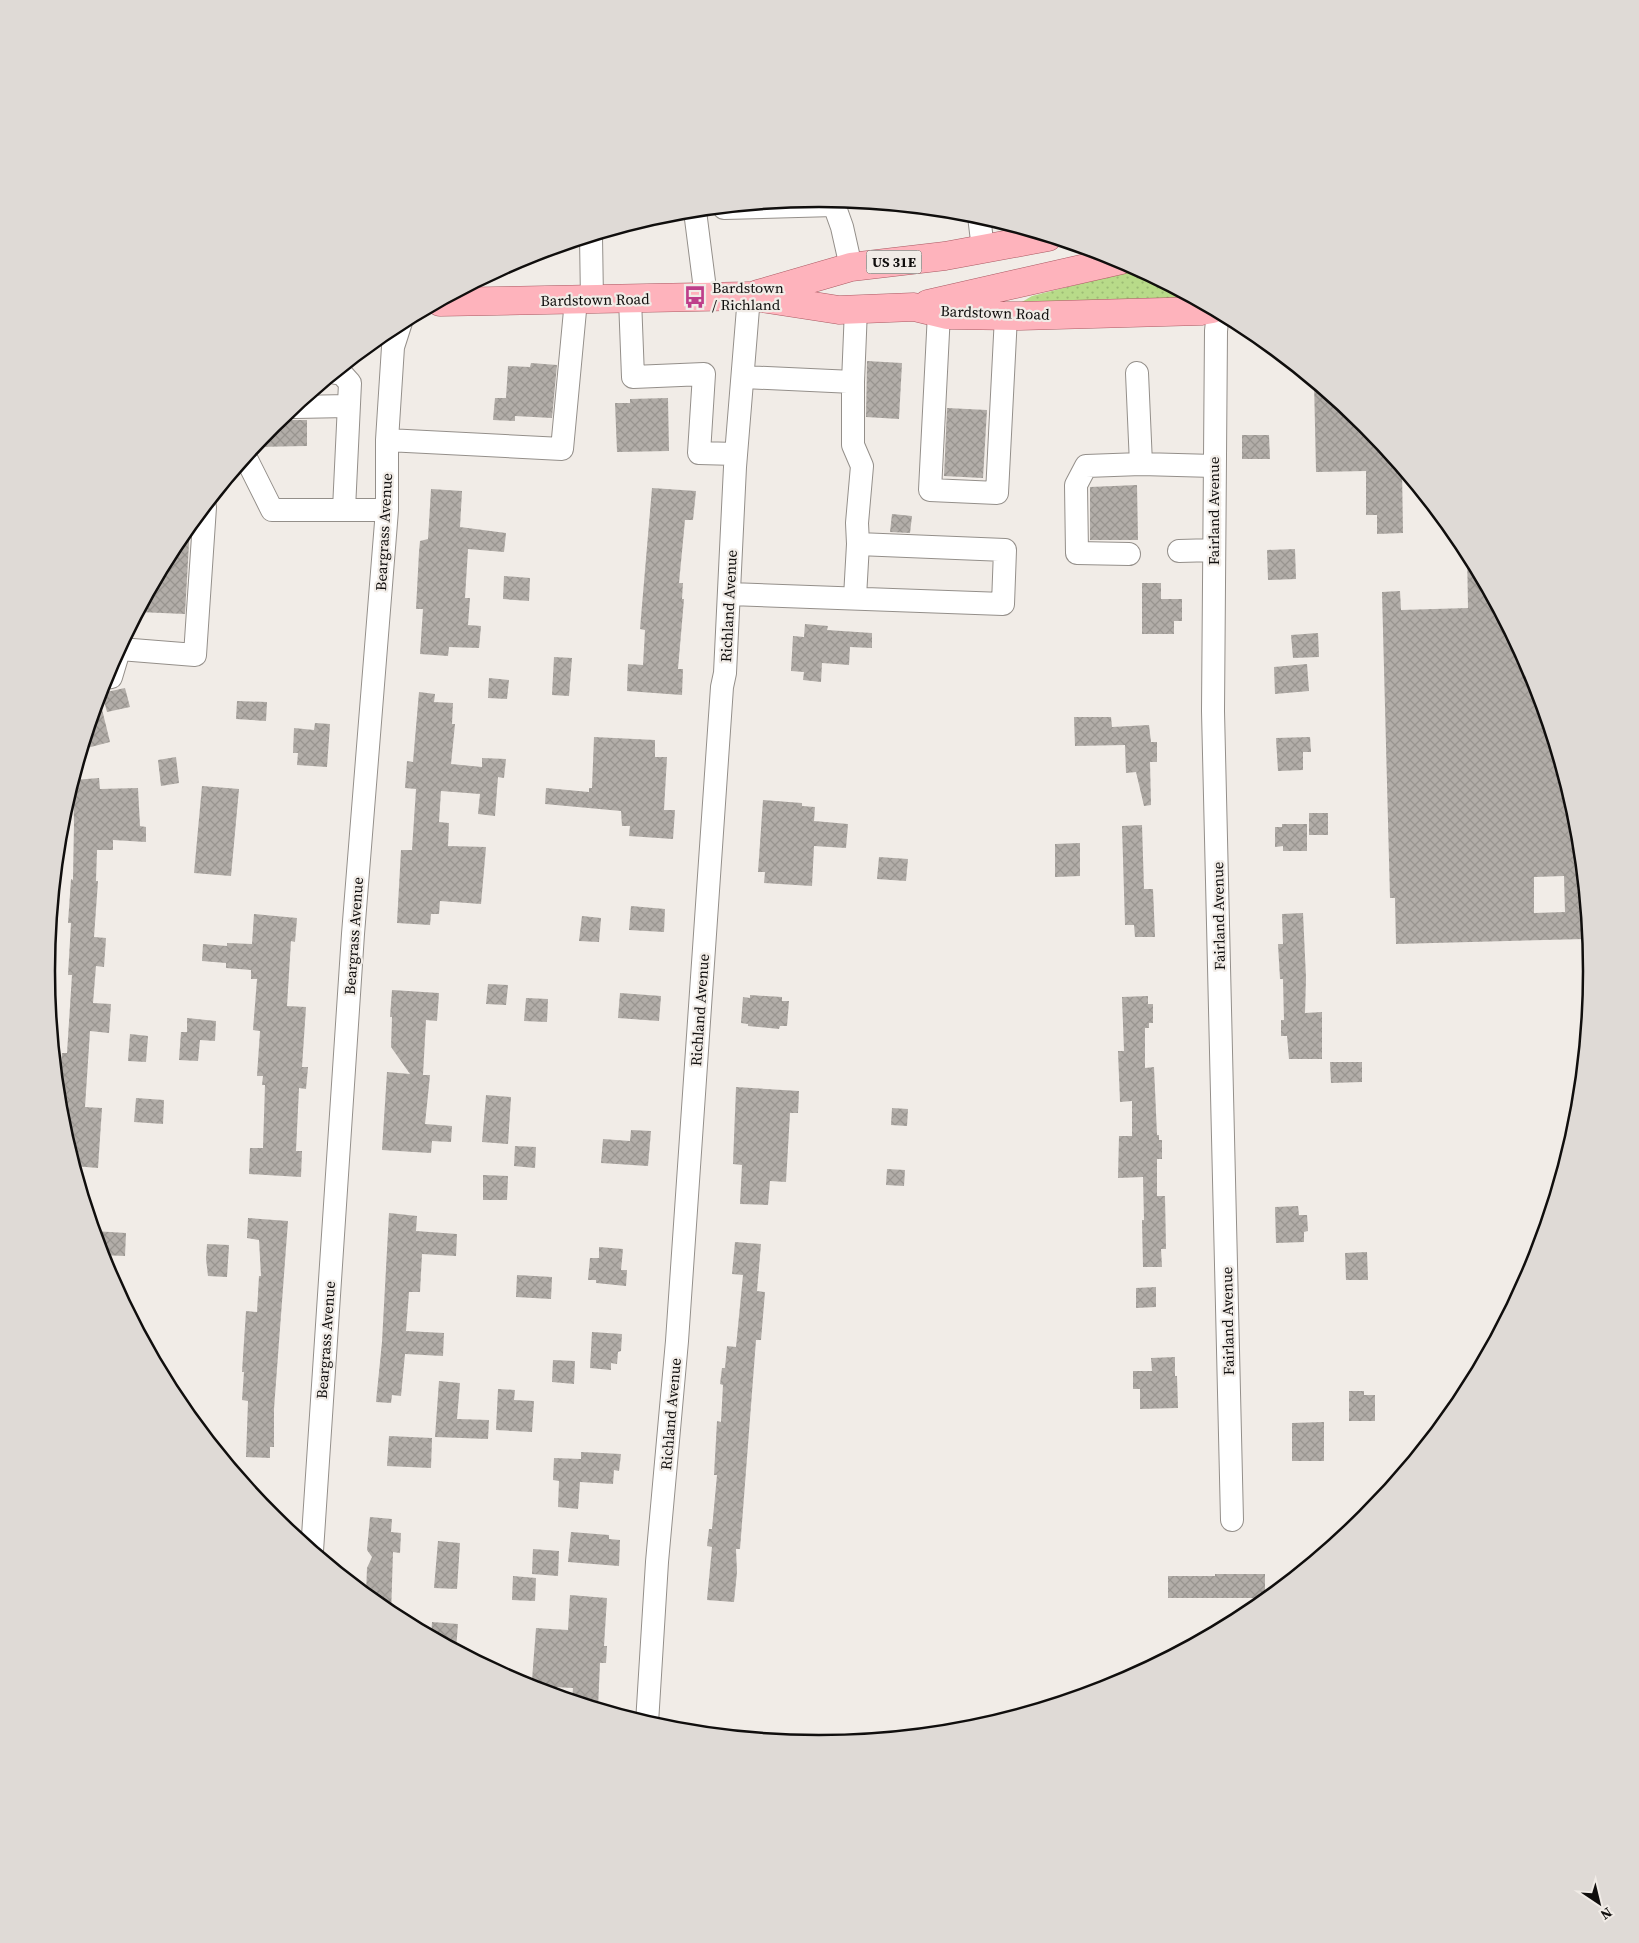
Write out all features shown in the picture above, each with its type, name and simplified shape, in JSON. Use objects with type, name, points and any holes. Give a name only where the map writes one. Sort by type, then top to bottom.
[{"type":"main road","name":"Bardstown Road","points":[[749,296],[850,267],[945,256],[1036,239]]},
{"type":"main road","name":"US 31E","points":[[927,310],[1108,263]]},
{"type":"main road","points":[[850,267],[856,309]]},
{"type":"main road","name":"Bardstown Road","points":[[451,302],[749,296],[839,310],[927,310],[947,315],[1006,316],[1204,310]]},
{"type":"street","points":[[835,208],[842,227],[850,267]]},
{"type":"street","points":[[696,218],[706,297]]},
{"type":"street","points":[[980,224],[982,249]]},
{"type":"street","points":[[388,440],[562,449],[590,243]]},
{"type":"street","name":"Richland Avenue","points":[[647,1716],[658,1562],[678,1332],[730,594],[736,454],[744,377],[749,296]]},
{"type":"street","points":[[630,299],[633,377],[704,374],[699,453],[736,454]]},
{"type":"street","points":[[855,597],[858,544],[857,523],[862,466],[853,445],[856,309]]},
{"type":"street","points":[[927,310],[930,490],[997,493],[1006,316]]},
{"type":"street","name":"Fairland Avenue","points":[[1217,319],[1214,466],[1213,711],[1232,1520]]},
{"type":"street","name":"Beargrass Avenue","points":[[312,1544],[353,934],[387,510],[388,440],[393,347],[398,334]]},
{"type":"street","points":[[1137,373],[1141,464]]},
{"type":"street","points":[[342,374],[350,382],[344,509]]},
{"type":"street","points":[[744,377],[853,382]]},
{"type":"street","points":[[305,407],[348,406]]},
{"type":"street","points":[[249,463],[272,510],[387,510]]},
{"type":"street","points":[[1130,554],[1077,553],[1076,485],[1086,466],[1141,464],[1214,466]]},
{"type":"street","points":[[127,649],[195,655],[204,518]]},
{"type":"street","points":[[730,594],[855,597],[1003,604],[1005,550],[858,544]]},
{"type":"street","points":[[1178,551],[1214,550]]},
{"type":"green space","points":[[1127,272],[1183,299],[1022,302],[1032,296]]},
{"type":"building","points":[[867,361],[902,363],[899,419],[866,417]]},
{"type":"building","points":[[531,363],[557,365],[552,418],[515,416],[515,421],[493,420],[495,398],[506,398],[508,366],[530,367]]},
{"type":"building","points":[[1314,389],[1360,431],[1402,477],[1403,533],[1377,534],[1377,515],[1366,515],[1366,471],[1316,472]]},
{"type":"building","points":[[668,398],[669,451],[617,452],[615,403],[630,403],[630,399]]},
{"type":"building","points":[[947,408],[987,410],[983,478],[944,476]]},
{"type":"building","points":[[291,420],[307,420],[307,446],[264,447]]},
{"type":"building","points":[[1242,435],[1269,435],[1270,459],[1242,459]]},
{"type":"building","points":[[1137,485],[1138,540],[1090,540],[1090,487]]},
{"type":"building","points":[[652,488],[696,491],[693,520],[685,520],[679,583],[683,583],[682,599],[684,599],[678,669],[683,669],[682,695],[627,691],[628,664],[643,665],[645,630],[640,629]]},
{"type":"building","points":[[431,489],[462,491],[460,527],[506,533],[504,552],[468,549],[465,598],[470,598],[468,625],[481,626],[479,648],[449,647],[448,656],[420,654],[423,609],[416,609],[419,552],[420,541],[428,539]]},
{"type":"building","points":[[892,514],[912,516],[910,533],[890,532]]},
{"type":"building","points":[[189,540],[185,614],[145,612],[157,589]]},
{"type":"building","points":[[1295,549],[1296,579],[1268,580],[1267,550]]},
{"type":"building","points":[[1467,566],[1482,589],[1526,679],[1558,774],[1569,822],[1577,872],[1583,939],[1396,944],[1395,898],[1390,898],[1382,592],[1400,591],[1401,610],[1468,608]],"holes":[[[1564,876],[1565,912],[1534,913],[1534,877]]]},
{"type":"building","points":[[504,576],[530,578],[529,601],[503,599]]},
{"type":"building","points":[[1142,583],[1161,583],[1161,599],[1182,599],[1182,621],[1174,621],[1174,634],[1142,634]]},
{"type":"building","points":[[805,624],[828,626],[827,630],[872,633],[872,648],[850,647],[849,665],[822,663],[821,682],[803,680],[804,672],[791,671],[793,636],[804,637]]},
{"type":"building","points":[[1318,633],[1319,657],[1293,658],[1291,635]]},
{"type":"building","points":[[554,657],[572,658],[569,696],[552,695]]},
{"type":"building","points":[[1307,664],[1309,691],[1275,694],[1274,667]]},
{"type":"building","points":[[489,678],[509,680],[507,699],[488,698]]},
{"type":"building","points":[[125,688],[130,707],[107,712],[104,702],[108,692]]},
{"type":"building","points":[[419,692],[435,694],[434,702],[453,703],[452,724],[455,724],[451,764],[482,767],[482,758],[506,759],[504,778],[498,777],[495,816],[478,814],[480,794],[441,791],[439,822],[449,823],[448,846],[486,847],[481,904],[440,901],[439,914],[431,914],[430,925],[397,923],[401,850],[412,850],[416,789],[405,788],[407,761],[413,762]]},
{"type":"building","points":[[237,701],[267,702],[266,721],[236,719]]},
{"type":"building","points":[[102,709],[110,742],[89,747]]},
{"type":"building","points":[[1074,717],[1111,717],[1112,727],[1149,725],[1151,742],[1157,742],[1157,762],[1150,762],[1151,805],[1144,806],[1136,772],[1126,773],[1125,745],[1075,746]]},
{"type":"building","points":[[315,723],[330,724],[327,767],[297,765],[298,753],[293,753],[294,728],[314,730]]},
{"type":"building","points":[[594,737],[655,740],[655,757],[667,757],[664,810],[675,810],[673,839],[629,836],[630,826],[622,826],[621,811],[545,804],[546,788],[589,792],[589,788],[592,788]]},
{"type":"building","points":[[1310,737],[1311,752],[1303,752],[1303,770],[1278,771],[1276,738]]},
{"type":"building","points":[[176,757],[179,783],[161,786],[158,760]]},
{"type":"building","points":[[99,778],[100,789],[138,788],[140,826],[146,827],[146,842],[113,840],[113,850],[97,850],[96,881],[98,881],[94,937],[106,938],[104,967],[96,966],[93,1003],[111,1004],[109,1033],[90,1031],[85,1107],[102,1108],[98,1168],[80,1167],[70,1121],[61,1062],[62,1053],[67,1053],[72,975],[68,975],[71,923],[68,923],[71,879],[73,880],[74,806],[80,780]]},
{"type":"building","points":[[202,786],[239,789],[231,876],[194,873]]},
{"type":"building","points":[[763,800],[802,803],[802,806],[815,807],[814,821],[848,824],[846,848],[814,846],[812,886],[764,883],[765,872],[758,872]]},
{"type":"building","points":[[1309,813],[1328,813],[1328,835],[1309,835]]},
{"type":"building","points":[[1282,824],[1307,824],[1307,851],[1283,851],[1283,846],[1275,847],[1275,827],[1282,827]]},
{"type":"building","points":[[1142,825],[1144,889],[1153,889],[1155,937],[1135,937],[1134,925],[1125,925],[1122,826]]},
{"type":"building","points":[[1080,843],[1080,876],[1055,877],[1055,844]]},
{"type":"building","points":[[879,857],[908,859],[906,881],[877,879]]},
{"type":"building","points":[[631,906],[665,909],[664,932],[629,930]]},
{"type":"building","points":[[1303,913],[1306,978],[1305,1013],[1322,1012],[1322,1059],[1289,1059],[1287,1036],[1281,1036],[1281,1020],[1284,1020],[1283,979],[1280,979],[1278,944],[1283,944],[1282,914]]},
{"type":"building","points":[[254,914],[297,918],[295,942],[291,941],[287,1006],[306,1007],[302,1067],[308,1067],[306,1089],[299,1088],[296,1151],[302,1151],[301,1177],[249,1174],[250,1148],[263,1148],[265,1085],[262,1085],[263,1076],[257,1076],[260,1031],[253,1030],[257,979],[251,979],[251,970],[226,968],[226,963],[202,961],[203,944],[227,946],[227,943],[252,944]]},
{"type":"building","points":[[582,916],[601,918],[599,942],[579,941]]},
{"type":"building","points":[[488,984],[508,985],[506,1005],[486,1004]]},
{"type":"building","points":[[392,990],[439,993],[437,1021],[426,1020],[423,1075],[430,1075],[425,1124],[452,1126],[451,1142],[432,1141],[431,1153],[382,1150],[387,1072],[410,1074],[391,1047],[392,1017],[390,1017]]},
{"type":"building","points":[[620,993],[661,996],[659,1021],[618,1018]]},
{"type":"building","points":[[750,995],[782,997],[782,1001],[789,1001],[787,1026],[780,1026],[779,1029],[748,1026],[748,1024],[741,1023],[743,997],[750,998]]},
{"type":"building","points":[[1148,996],[1148,1004],[1153,1004],[1153,1023],[1149,1023],[1149,1028],[1145,1028],[1145,1068],[1154,1067],[1157,1135],[1159,1135],[1159,1140],[1162,1140],[1162,1159],[1157,1159],[1157,1196],[1165,1196],[1166,1249],[1161,1249],[1162,1267],[1143,1267],[1143,1177],[1118,1178],[1119,1136],[1132,1136],[1132,1101],[1120,1102],[1118,1051],[1124,1051],[1122,997]]},
{"type":"building","points":[[526,998],[548,999],[547,1022],[524,1021]]},
{"type":"building","points":[[187,1018],[216,1021],[215,1041],[200,1040],[198,1061],[179,1060],[181,1032],[187,1032]]},
{"type":"building","points":[[130,1034],[148,1036],[146,1062],[128,1061]]},
{"type":"building","points":[[1330,1062],[1362,1062],[1362,1082],[1331,1083]]},
{"type":"building","points":[[736,1087],[799,1091],[798,1113],[790,1113],[786,1182],[770,1181],[768,1205],[740,1204],[742,1165],[733,1164]]},
{"type":"building","points":[[486,1095],[511,1097],[508,1144],[482,1142]]},
{"type":"building","points":[[136,1098],[164,1100],[163,1124],[134,1122]]},
{"type":"building","points":[[892,1108],[908,1109],[907,1126],[891,1125]]},
{"type":"building","points":[[631,1130],[651,1131],[648,1166],[601,1163],[603,1139],[630,1141]]},
{"type":"building","points":[[515,1146],[536,1147],[535,1168],[514,1166]]},
{"type":"building","points":[[887,1169],[905,1170],[904,1186],[886,1185]]},
{"type":"building","points":[[483,1175],[508,1176],[507,1200],[483,1200]]},
{"type":"building","points":[[1298,1206],[1299,1215],[1307,1215],[1308,1231],[1304,1232],[1304,1242],[1276,1243],[1275,1207]]},
{"type":"building","points":[[389,1213],[417,1216],[416,1231],[457,1234],[456,1256],[422,1254],[420,1292],[409,1292],[406,1331],[444,1333],[443,1356],[405,1354],[401,1396],[392,1395],[391,1403],[376,1402],[382,1342]]},
{"type":"building","points":[[248,1218],[288,1221],[274,1409],[274,1447],[270,1447],[270,1458],[246,1457],[248,1401],[242,1400],[244,1372],[242,1372],[246,1311],[257,1312],[259,1276],[261,1276],[259,1240],[247,1238]]},
{"type":"building","points":[[101,1231],[126,1233],[125,1256],[110,1255]]},
{"type":"building","points":[[735,1242],[761,1244],[757,1291],[765,1292],[761,1340],[756,1340],[740,1549],[736,1549],[737,1572],[734,1602],[707,1600],[712,1547],[707,1546],[709,1529],[712,1529],[717,1475],[714,1475],[717,1421],[721,1422],[723,1385],[720,1384],[722,1368],[725,1368],[727,1346],[736,1347],[743,1275],[732,1274]]},
{"type":"building","points":[[207,1244],[229,1245],[227,1277],[208,1276]]},
{"type":"building","points":[[599,1247],[623,1249],[621,1270],[627,1270],[626,1286],[596,1283],[596,1280],[588,1280],[590,1258],[599,1258]]},
{"type":"building","points":[[1367,1252],[1368,1280],[1346,1280],[1345,1253]]},
{"type":"building","points":[[517,1275],[552,1277],[551,1299],[516,1297]]},
{"type":"building","points":[[1156,1287],[1156,1307],[1136,1308],[1136,1288]]},
{"type":"building","points":[[592,1332],[622,1334],[621,1351],[618,1352],[617,1364],[611,1363],[611,1370],[590,1368]]},
{"type":"building","points":[[1175,1357],[1178,1408],[1140,1409],[1140,1389],[1133,1389],[1133,1371],[1152,1371],[1151,1358]]},
{"type":"building","points":[[553,1360],[575,1361],[574,1384],[552,1382]]},
{"type":"building","points":[[439,1381],[460,1383],[457,1419],[489,1420],[488,1439],[435,1437]]},
{"type":"building","points":[[498,1389],[515,1390],[514,1400],[534,1401],[532,1432],[496,1430]]},
{"type":"building","points":[[1349,1391],[1364,1391],[1364,1395],[1375,1395],[1375,1421],[1349,1421]]},
{"type":"building","points":[[1324,1422],[1324,1461],[1292,1461],[1292,1423]]},
{"type":"building","points":[[389,1436],[432,1438],[431,1468],[387,1466]]},
{"type":"building","points":[[581,1452],[621,1454],[619,1471],[614,1470],[613,1484],[580,1482],[578,1509],[558,1507],[559,1481],[553,1480],[554,1458],[581,1459]]},
{"type":"building","points":[[370,1517],[392,1519],[391,1532],[401,1533],[400,1553],[393,1552],[391,1604],[366,1587],[367,1568],[372,1557],[367,1550]]},
{"type":"building","points":[[571,1532],[609,1535],[609,1539],[620,1540],[619,1566],[568,1562]]},
{"type":"building","points":[[438,1541],[460,1543],[457,1589],[434,1588]]},
{"type":"building","points":[[533,1549],[559,1551],[558,1576],[532,1574]]},
{"type":"building","points":[[1215,1574],[1265,1574],[1265,1592],[1257,1598],[1168,1598],[1168,1576],[1215,1576]]},
{"type":"building","points":[[513,1576],[536,1578],[535,1601],[512,1600]]},
{"type":"building","points":[[570,1595],[607,1598],[604,1646],[607,1646],[606,1663],[600,1663],[598,1703],[573,1694],[573,1688],[552,1687],[532,1680],[536,1628],[568,1630]]},
{"type":"building","points":[[432,1622],[458,1624],[456,1644],[437,1634],[431,1630]]},
{"type":"place","name":"Bardstown / Richland","points":[[695,297]]}]
